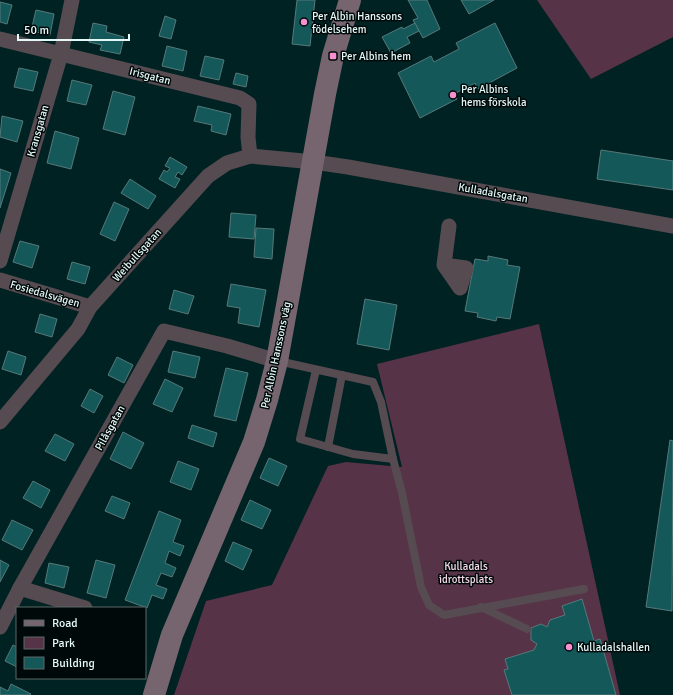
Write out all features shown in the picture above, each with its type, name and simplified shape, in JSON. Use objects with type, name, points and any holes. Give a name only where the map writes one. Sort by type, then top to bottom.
[{"type":"street","name":"Kransgatan","points":[[0,261],[61,54],[72,0]]},
{"type":"street","name":"Per Albin Hanssons väg","points":[[154,695],[172,635],[254,442],[268,400],[277,361],[333,56],[350,0]]},
{"type":"street","name":"Irisgatan","points":[[0,39],[240,98],[249,104],[250,156]]},
{"type":"street","name":"Weibullsgatan","points":[[0,422],[78,329],[90,307],[208,176],[227,163],[250,156],[314,162]]},
{"type":"street","name":"Kulladalsgatan","points":[[314,162],[348,166],[673,226]]},
{"type":"street","points":[[444,265],[450,226]]},
{"type":"street","name":"Fosiedalsvägen","points":[[0,280],[90,307]]},
{"type":"street","name":"Pilåsgatan","points":[[0,627],[20,588],[164,331],[226,346],[277,361]]},
{"type":"street","points":[[20,588],[82,607]]},
{"type":"lane","points":[[277,361],[373,382],[381,402],[421,586],[429,605],[444,615],[584,589]]},
{"type":"lane","points":[[316,370],[300,439],[353,454],[393,459]]},
{"type":"lane","points":[[328,447],[342,375]]},
{"type":"lane","points":[[481,607],[528,629]]},
{"type":"green space","points":[[537,0],[673,0],[673,37],[591,79]]},
{"type":"green space","name":"Kulladals idrottsplats","points":[[539,324],[620,695],[174,695],[206,601],[272,585],[328,466],[346,462],[402,467],[377,364]]},
{"type":"building","name":"Per Albin Hanssons födelsehem","points":[[297,0],[315,0],[310,46],[292,44]]},
{"type":"building","points":[[408,0],[427,0],[440,29],[423,38],[413,20],[418,18]]},
{"type":"building","points":[[461,0],[494,0],[469,14]]},
{"type":"building","points":[[0,2],[12,5],[7,24],[0,22]]},
{"type":"building","points":[[36,10],[54,14],[50,35],[31,31]]},
{"type":"building","points":[[165,16],[176,20],[171,39],[159,36]]},
{"type":"building","points":[[93,23],[107,26],[106,32],[124,37],[120,54],[100,50],[102,45],[89,42]]},
{"type":"building","points":[[415,23],[419,31],[407,37],[410,43],[391,53],[382,37],[402,27],[403,29]]},
{"type":"building","points":[[495,23],[517,68],[478,89],[475,83],[454,94],[457,99],[420,118],[398,73],[431,56],[434,62],[459,49],[456,43]]},
{"type":"building","points":[[167,46],[187,51],[183,71],[162,66]]},
{"type":"building","points":[[205,56],[224,60],[219,80],[200,76]]},
{"type":"building","points":[[19,68],[38,72],[33,91],[14,87]]},
{"type":"building","points":[[236,73],[248,76],[246,87],[233,84]]},
{"type":"building","points":[[72,80],[92,85],[86,105],[67,101]]},
{"type":"building","points":[[113,91],[135,97],[125,135],[103,129]]},
{"type":"building","points":[[198,106],[231,114],[226,135],[211,131],[212,125],[194,121]]},
{"type":"building","points":[[2,116],[23,121],[17,142],[0,137]]},
{"type":"building","points":[[55,131],[79,138],[71,169],[47,163]]},
{"type":"building","points":[[601,150],[673,161],[673,190],[597,179]]},
{"type":"building","points":[[170,157],[187,167],[182,175],[178,172],[175,177],[180,179],[175,188],[159,179],[164,170],[167,172],[170,168],[165,166]]},
{"type":"building","points":[[0,169],[11,173],[0,208]]},
{"type":"building","points":[[130,179],[156,196],[148,209],[121,193]]},
{"type":"building","points":[[114,202],[129,209],[115,241],[100,234]]},
{"type":"building","points":[[231,213],[256,215],[254,239],[229,237]]},
{"type":"building","points":[[256,228],[274,229],[272,259],[254,257]]},
{"type":"building","points":[[20,241],[39,246],[32,268],[13,262]]},
{"type":"building","points":[[488,256],[508,260],[507,265],[520,267],[510,319],[497,317],[496,321],[477,317],[478,313],[465,311],[475,259],[488,261]]},
{"type":"building","points":[[72,262],[90,267],[85,284],[67,279]]},
{"type":"building","points":[[231,284],[266,290],[259,327],[238,323],[240,308],[227,306]]},
{"type":"building","points":[[174,290],[194,296],[188,314],[169,309]]},
{"type":"building","points":[[365,299],[397,305],[389,350],[357,344]]},
{"type":"building","points":[[40,314],[57,319],[52,337],[35,332]]},
{"type":"building","points":[[8,351],[26,357],[21,375],[2,369]]},
{"type":"building","points":[[173,351],[200,357],[195,378],[168,372]]},
{"type":"building","points":[[117,357],[133,365],[124,383],[108,375]]},
{"type":"building","points":[[226,368],[248,373],[236,421],[214,416]]},
{"type":"building","points":[[165,379],[183,388],[172,412],[153,404]]},
{"type":"building","points":[[90,389],[103,396],[94,413],[81,406]]},
{"type":"building","points":[[192,425],[217,433],[213,447],[188,438]]},
{"type":"building","points":[[123,432],[144,443],[131,469],[110,459]]},
{"type":"building","points":[[55,434],[74,444],[65,461],[45,451]]},
{"type":"building","points":[[670,440],[673,441],[672,611],[646,607]]},
{"type":"building","points":[[269,458],[287,466],[278,486],[260,478]]},
{"type":"building","points":[[178,461],[199,469],[191,490],[170,482]]},
{"type":"building","points":[[33,481],[50,490],[41,508],[23,498]]},
{"type":"building","points":[[112,496],[130,503],[124,519],[105,511]]},
{"type":"building","points":[[250,500],[271,510],[262,529],[241,520]]},
{"type":"building","points":[[159,511],[181,520],[173,542],[184,546],[180,556],[169,551],[165,563],[176,568],[172,577],[161,573],[156,585],[167,589],[163,599],[152,595],[147,608],[125,600]]},
{"type":"building","points":[[12,520],[33,530],[22,550],[2,540]]},
{"type":"building","points":[[233,542],[252,550],[243,570],[225,561]]},
{"type":"building","points":[[0,560],[9,565],[0,582]]},
{"type":"building","points":[[96,560],[115,565],[106,598],[87,593]]},
{"type":"building","points":[[49,563],[69,567],[64,588],[45,583]]},
{"type":"building","name":"Kulladalshallen","points":[[582,599],[594,641],[600,639],[616,695],[512,695],[504,670],[508,669],[505,659],[534,650],[537,644],[531,640],[531,628],[541,624],[547,627],[550,620],[565,615],[562,606]]},
{"type":"building","points":[[13,645],[16,646],[16,666],[5,661]]},
{"type":"building","points":[[11,684],[31,694],[0,695],[0,687],[8,691]]},
{"type":"place","name":"Per Albin Hanssons födelsehem","points":[[304,22]]},
{"type":"place","name":"Per Albins hem","points":[[333,56]]},
{"type":"place","name":"Per Albins hems förskola","points":[[453,95]]},
{"type":"place","name":"Kulladalshallen","points":[[569,647]]}]
